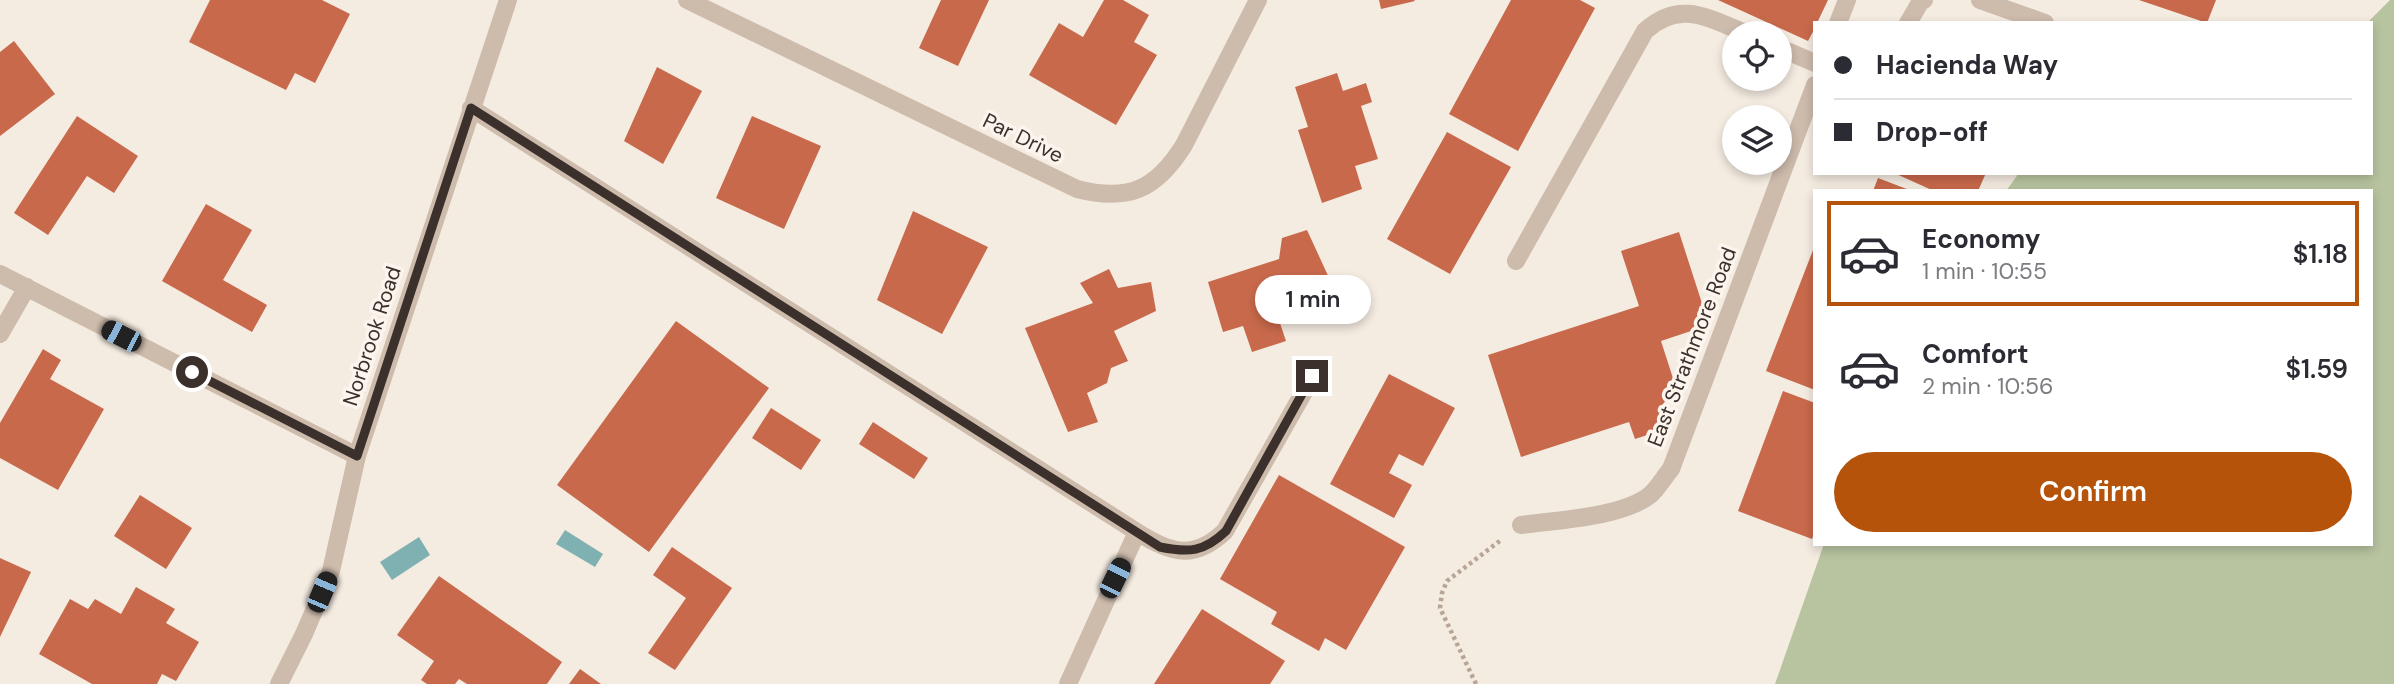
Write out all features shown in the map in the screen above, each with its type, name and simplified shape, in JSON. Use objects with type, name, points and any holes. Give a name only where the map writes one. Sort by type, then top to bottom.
[{"type":"street","name":"Norbrook Road","points":[[279,684],[331,571],[357,456],[508,0]]},
{"type":"street","name":"Par Drive","points":[[687,0],[1077,189],[1102,195],[1128,194],[1151,184],[1171,167],[1258,0]]},
{"type":"street","points":[[1839,21],[1847,0]]},
{"type":"street","points":[[1909,21],[1924,0]]},
{"type":"street","points":[[1980,0],[2039,21]]},
{"type":"street","points":[[1516,261],[1645,31],[1656,18],[1670,11],[1684,9],[1722,24]]},
{"type":"street","points":[[1792,53],[1813,62]]},
{"type":"street","name":"East Strathmore Road","points":[[1521,525],[1610,512],[1632,506],[1651,494],[1671,469],[1813,90]]},
{"type":"street","points":[[471,108],[1160,547],[1178,551],[1196,550],[1213,544],[1226,531],[1312,376]]},
{"type":"street","points":[[0,274],[357,456]]},
{"type":"street","points":[[0,334],[27,287]]},
{"type":"street","points":[[1068,684],[1137,532]]},
{"type":"path","points":[[1476,684],[1440,608],[1442,593],[1447,581],[1521,525]]},
{"type":"green space","points":[[2390,0],[2394,0],[2394,684],[1775,684],[1823,546],[2373,546],[2373,189],[2007,189],[2018,175],[2373,175],[2373,21],[2369,21]]},
{"type":"water","points":[[565,530],[603,554],[595,567],[556,544]]},
{"type":"water","points":[[419,537],[430,555],[392,580],[380,562]]},
{"type":"building","points":[[210,0],[322,0],[350,14],[315,83],[295,73],[286,90],[189,42]]},
{"type":"building","points":[[941,0],[989,0],[958,66],[919,48]]},
{"type":"building","points":[[1104,0],[1123,0],[1149,15],[1134,42],[1157,55],[1116,125],[1029,75],[1059,23],[1083,37]]},
{"type":"building","points":[[1379,0],[1414,0],[1415,1],[1381,9]]},
{"type":"building","points":[[1511,0],[1580,0],[1595,8],[1518,151],[1449,114]]},
{"type":"building","points":[[1718,0],[1828,0],[1818,21],[1813,21],[1813,32],[1808,41],[1792,34],[1792,21],[1764,21]]},
{"type":"building","points":[[2139,0],[2216,0],[2208,21]]},
{"type":"building","points":[[14,41],[55,94],[0,136],[0,52]]},
{"type":"building","points":[[657,67],[702,91],[663,164],[624,141]]},
{"type":"building","points":[[1337,73],[1343,91],[1366,83],[1372,102],[1361,106],[1378,159],[1355,166],[1362,189],[1322,203],[1298,130],[1308,127],[1295,87]]},
{"type":"building","points":[[77,116],[138,156],[114,193],[87,176],[48,235],[14,213]]},
{"type":"building","points":[[752,116],[821,146],[784,229],[716,198]]},
{"type":"building","points":[[1447,132],[1511,167],[1450,274],[1387,239]]},
{"type":"building","points":[[1898,175],[1985,175],[1979,189],[1930,189]]},
{"type":"building","points":[[1878,178],[1907,189],[1874,189]]},
{"type":"building","points":[[206,204],[252,230],[223,280],[267,305],[252,332],[162,281]]},
{"type":"building","points":[[913,211],[988,247],[942,334],[877,300]]},
{"type":"building","points":[[1307,230],[1336,293],[1277,314],[1286,341],[1252,352],[1243,326],[1223,332],[1208,282],[1279,259],[1282,238]]},
{"type":"building","points":[[1679,232],[1709,325],[1661,341],[1679,397],[1664,402],[1672,427],[1635,439],[1629,422],[1521,457],[1488,355],[1639,306],[1621,251]]},
{"type":"building","points":[[1813,250],[1813,389],[1766,371]]},
{"type":"building","points":[[1109,269],[1118,288],[1151,282],[1156,311],[1114,331],[1128,361],[1111,368],[1107,383],[1087,393],[1098,422],[1068,432],[1025,328],[1093,303],[1080,283]]},
{"type":"building","points":[[676,321],[769,388],[649,552],[557,485]]},
{"type":"building","points":[[43,349],[61,360],[50,379],[104,409],[58,490],[0,458],[0,423]]},
{"type":"building","points":[[1389,374],[1455,408],[1423,466],[1399,454],[1389,473],[1412,485],[1394,518],[1330,484]]},
{"type":"building","points":[[1783,391],[1813,402],[1812,539],[1738,511]]},
{"type":"building","points":[[771,408],[821,440],[801,470],[752,438]]},
{"type":"building","points":[[873,422],[928,458],[914,479],[859,444]]},
{"type":"building","points":[[1279,475],[1405,547],[1346,650],[1325,638],[1319,651],[1271,624],[1277,612],[1220,579]]},
{"type":"building","points":[[140,495],[192,528],[166,569],[114,536]]},
{"type":"building","points":[[672,547],[732,588],[675,670],[648,653],[686,598],[653,575]]},
{"type":"building","points":[[0,558],[31,572],[0,637]]},
{"type":"building","points":[[439,576],[562,662],[547,684],[467,684],[459,679],[455,684],[427,684],[421,680],[434,661],[397,635]]},
{"type":"building","points":[[136,587],[175,609],[166,623],[199,642],[176,681],[162,674],[157,684],[92,684],[39,654],[70,599],[88,609],[95,599],[121,614]]},
{"type":"building","points":[[1202,609],[1285,661],[1270,684],[1154,684]]},
{"type":"building","points":[[580,669],[601,684],[569,684]]},
{"type":"route","points":[[192,372],[357,456],[471,108],[1160,547],[1178,551],[1196,550],[1213,544],[1226,531],[1312,376]]}]
